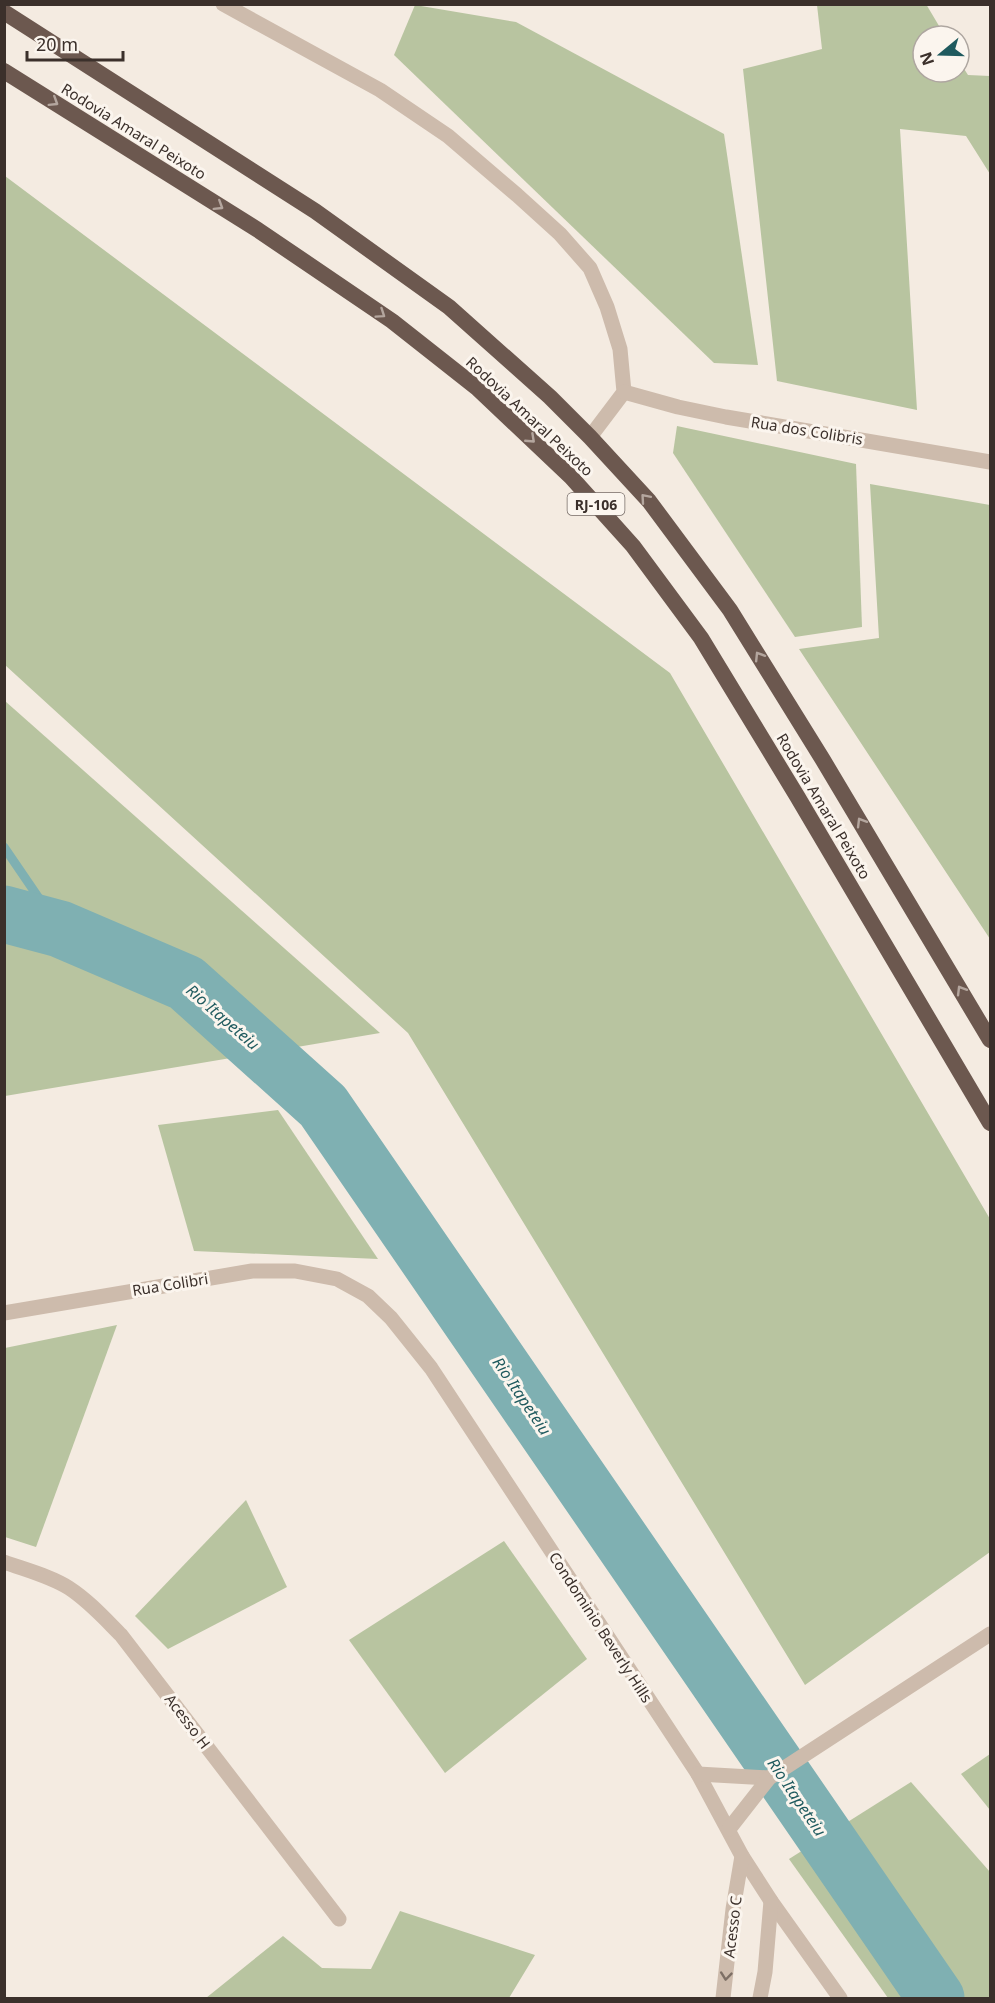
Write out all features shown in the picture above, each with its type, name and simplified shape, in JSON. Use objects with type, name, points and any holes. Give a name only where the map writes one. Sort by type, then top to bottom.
[{"type":"highway","name":"Rodovia Amaral Peixoto","points":[[4,12],[315,211],[439,300],[550,398],[590,437],[649,501],[730,610],[823,760],[990,1040]]},
{"type":"highway","name":"Rodovia Amaral Peixoto","points":[[4,71],[258,230],[392,321],[477,388],[572,477],[633,546],[701,638],[990,1123]]},
{"type":"street","points":[[223,4],[390,96],[448,136],[560,234],[590,268],[608,307],[620,349],[624,392],[590,437]]},
{"type":"street","name":"Rua dos Colibris","points":[[624,392],[726,417],[990,462]]},
{"type":"street","name":"Rua Colibri","points":[[4,1313],[252,1271],[295,1271],[337,1278]]},
{"type":"street","name":"Condominio Beverly Hills","points":[[337,1278],[368,1296],[391,1318],[431,1368],[698,1774],[742,1856],[771,1901],[840,1998]]},
{"type":"street","name":"Acesso H","points":[[4,1563],[45,1576],[68,1588],[89,1603],[122,1635],[339,1920]]},
{"type":"street","points":[[729,1828],[773,1776],[990,1634]]},
{"type":"street","points":[[698,1774],[773,1776]]},
{"type":"street","name":"Acesso C","points":[[723,1998],[733,1909],[742,1856]]},
{"type":"street","points":[[759,1998],[765,1972],[771,1901]]},
{"type":"green space","points":[[926,4],[938,24],[911,24],[911,84],[971,84],[971,75],[990,76],[990,174],[966,136],[900,129],[917,410],[777,381],[743,69],[822,49],[817,5]]},
{"type":"green space","points":[[415,5],[516,22],[724,134],[758,365],[714,363],[394,55]]},
{"type":"green space","points":[[5,176],[670,673],[990,1219],[990,1552],[805,1685],[408,1033],[5,665]]},
{"type":"green space","points":[[677,426],[856,464],[862,627],[795,637],[673,453]]},
{"type":"green space","points":[[870,484],[990,505],[990,939],[799,649],[879,638]]},
{"type":"green space","points":[[5,701],[380,1033],[5,1096]]},
{"type":"green space","points":[[278,1110],[378,1259],[194,1251],[158,1125]]},
{"type":"green space","points":[[117,1325],[36,1547],[5,1537],[5,1348]]},
{"type":"green space","points":[[246,1500],[287,1587],[168,1649],[135,1616]]},
{"type":"green space","points":[[504,1541],[587,1659],[445,1773],[349,1640]]},
{"type":"green space","points":[[990,1754],[990,1810],[961,1774]]},
{"type":"green space","points":[[911,1782],[990,1872],[990,1998],[888,1998],[789,1859]]},
{"type":"green space","points":[[400,1911],[535,1955],[509,1998],[206,1998],[283,1936],[322,1968],[371,1969]]},
{"type":"waterway","points":[[4,847],[60,929]]},
{"type":"waterway","name":"Rio Itapeteiu","points":[[4,914],[60,929],[186,983],[323,1106],[936,1998]]}]
